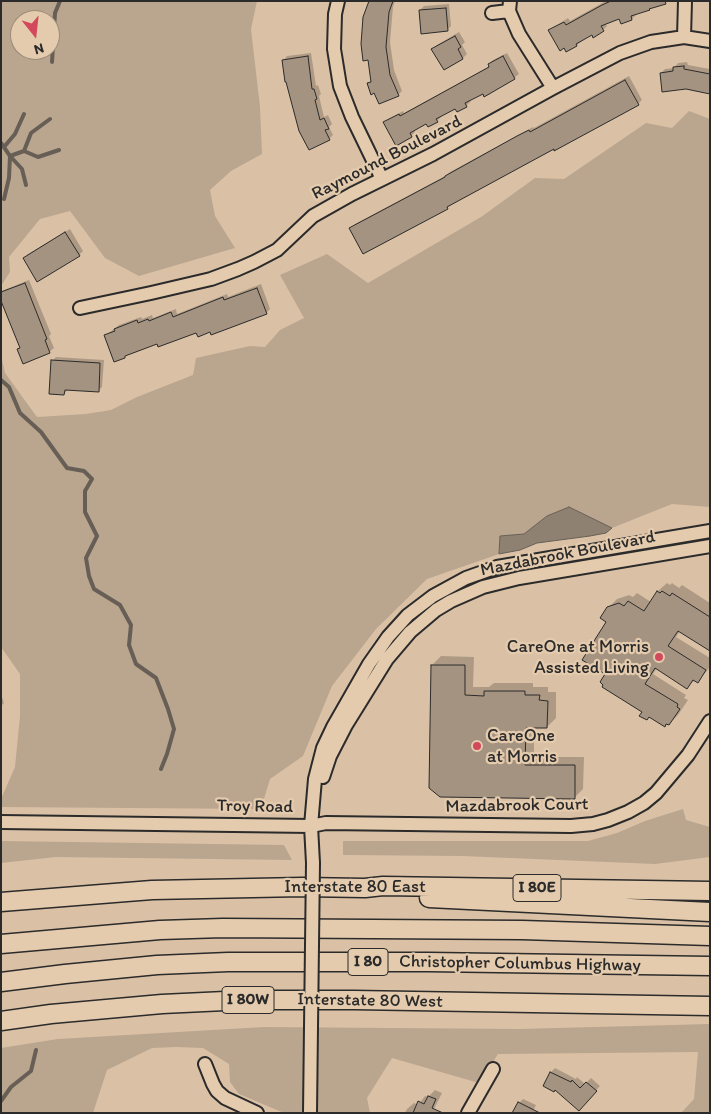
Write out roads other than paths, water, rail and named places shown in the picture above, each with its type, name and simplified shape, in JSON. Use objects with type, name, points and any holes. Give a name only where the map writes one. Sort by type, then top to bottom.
[{"type":"highway","name":"Interstate 80 East","points":[[1,902],[161,890],[302,887],[365,888],[383,886],[710,892]]},
{"type":"highway","points":[[365,888],[384,895],[710,912]]},
{"type":"highway","name":"Christopher Columbus Highway","points":[[1,944],[160,930],[223,928],[522,930],[710,936]]},
{"type":"highway","name":"Christopher Columbus Highway","points":[[1,982],[157,965],[228,962],[428,962],[710,966]]},
{"type":"highway","points":[[497,1003],[634,996],[710,995]]},
{"type":"highway","name":"Interstate 80 West","points":[[1,1021],[52,1014],[162,1004],[246,1000],[710,1006]]},
{"type":"street","points":[[338,1],[335,14],[334,49],[340,86],[352,117],[382,179]]},
{"type":"street","points":[[684,37],[685,1]]},
{"type":"street","points":[[492,13],[509,6],[519,34],[553,88]]},
{"type":"street","name":"Raymound Boulevard","points":[[80,308],[211,278],[246,265],[276,250],[313,216],[352,194],[433,154],[620,53],[651,42],[684,37],[710,41]]},
{"type":"street","name":"Mazdabrook Boulevard","points":[[311,826],[315,779],[323,748],[333,727],[369,664],[388,637],[408,615],[433,596],[466,578],[497,568],[710,531]]},
{"type":"street","name":"Mazdabrook Boulevard","points":[[311,826],[330,756],[346,725],[387,659],[410,632],[436,610],[483,586],[519,578],[710,546]]},
{"type":"street","name":"Mazdabrook Court","points":[[311,826],[326,823],[563,826],[593,824],[628,812],[644,803],[656,793],[688,756],[710,721]]},
{"type":"street","name":"Troy Road","points":[[1,822],[311,826],[313,863],[310,1113]]},
{"type":"street","points":[[205,1064],[212,1084],[217,1091],[225,1098],[257,1113]]},
{"type":"street","points":[[468,1113],[493,1069]]},
{"type":"waterway","points":[[52,62],[55,13],[60,1]]},
{"type":"waterway","points":[[4,147],[15,134],[24,114]]},
{"type":"waterway","points":[[24,151],[31,133],[50,119]]},
{"type":"waterway","points":[[1,143],[22,169],[26,185]]},
{"type":"waterway","points":[[10,156],[24,151],[38,157],[59,150]]},
{"type":"waterway","points":[[4,199],[9,178],[10,156]]},
{"type":"waterway","points":[[1,380],[9,387],[20,413],[41,432],[67,468],[84,471],[92,479],[85,491],[85,512],[97,536],[86,558],[89,576],[94,589],[120,605],[131,625],[129,645],[136,664],[156,678],[168,709],[174,729],[161,769]]},
{"type":"waterway","points":[[1,1101],[11,1087],[31,1071],[36,1050]]},
{"type":"place","name":"CareOne at Morris Assisted Living","points":[[659,657]]},
{"type":"place","name":"CareOne at Morris","points":[[477,746]]}]
